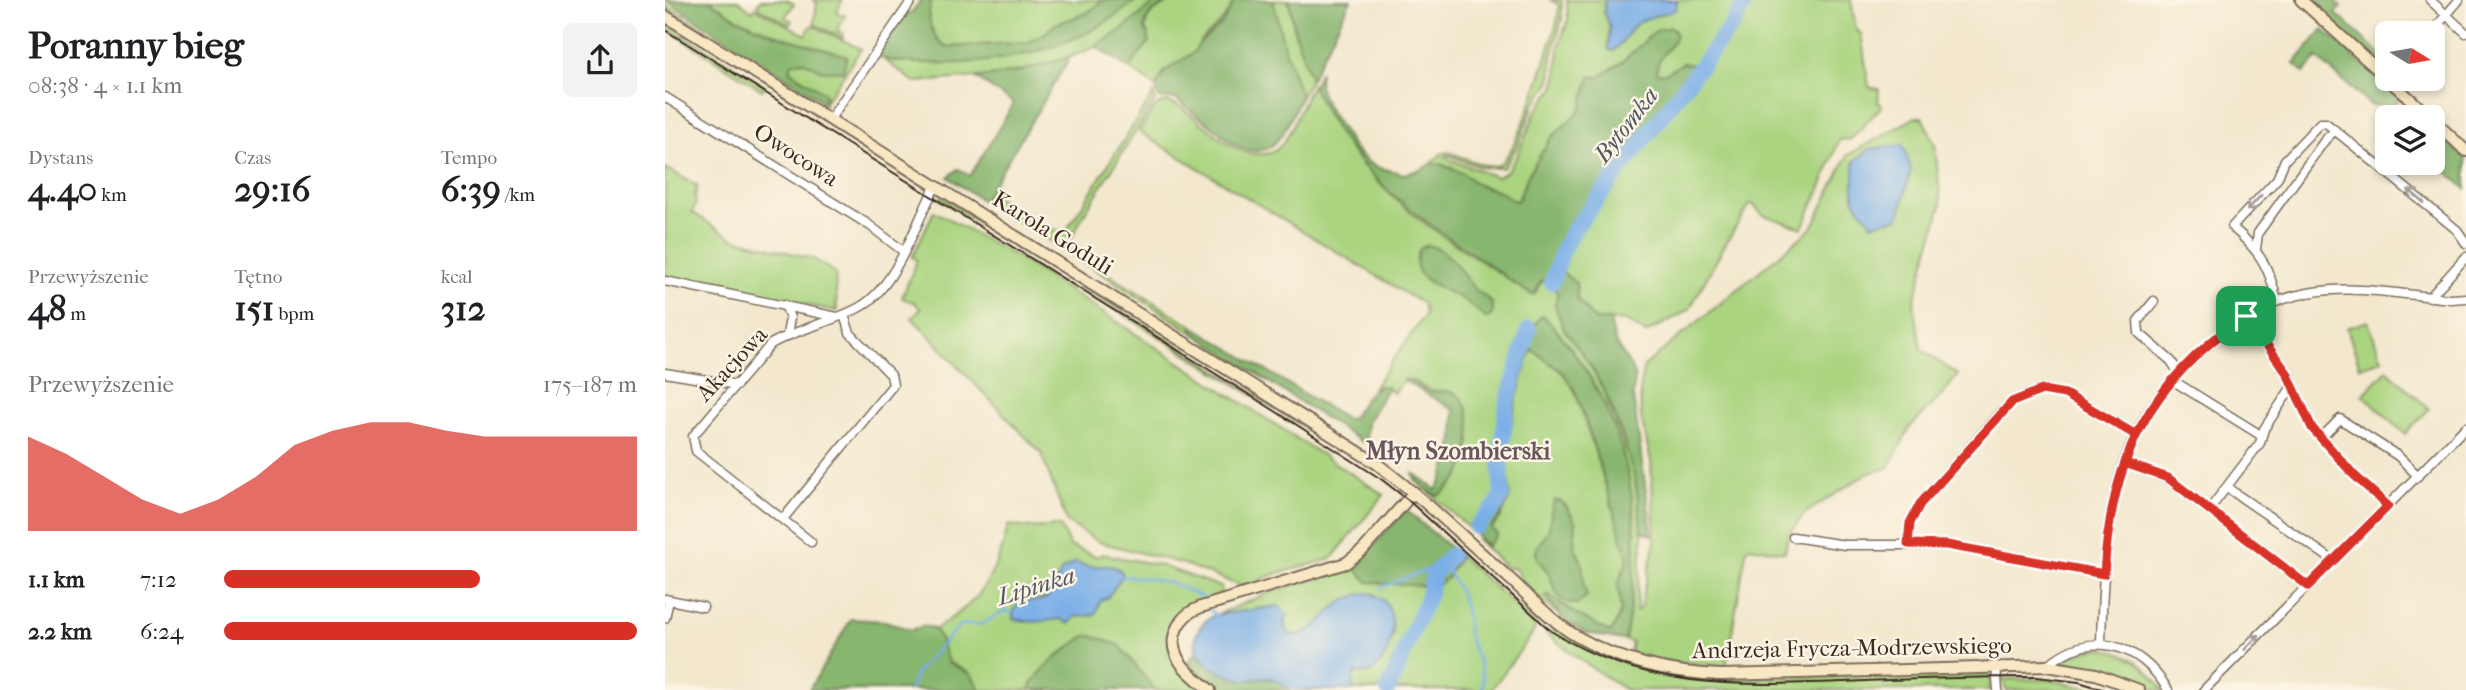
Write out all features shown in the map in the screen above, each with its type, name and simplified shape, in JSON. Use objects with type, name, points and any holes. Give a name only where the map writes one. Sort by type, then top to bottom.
[{"type":"main road","points":[[2301,0],[2375,66]]},
{"type":"main road","name":"Karola Goduli","points":[[665,16],[1304,416],[1376,463],[1414,492]]},
{"type":"main road","points":[[2402,91],[2416,105]]},
{"type":"main road","points":[[2445,132],[2466,151]]},
{"type":"main road","points":[[1210,690],[1188,672],[1175,652],[1178,626],[1193,610],[1346,564],[1363,550],[1414,492]]},
{"type":"main road","name":"Andrzeja Frycza-Modrzewskiego","points":[[1414,492],[1554,620],[1607,652],[1642,665],[1687,674],[1721,675],[2047,666],[2096,674],[2139,690]]},
{"type":"street","points":[[830,119],[912,0]]},
{"type":"street","points":[[2430,0],[2466,33]]},
{"type":"street","points":[[2442,21],[2459,0]]},
{"type":"street","name":"Owocowa","points":[[665,97],[869,225],[903,251]]},
{"type":"street","points":[[2277,301],[2256,249],[2232,227],[2277,179],[2285,160],[2320,123],[2326,123],[2335,130],[2457,230],[2466,243]]},
{"type":"street","points":[[2256,249],[2258,233],[2335,130]]},
{"type":"street","name":"Akacjowa","points":[[811,542],[696,450],[693,436],[771,344],[787,335],[841,316],[874,297],[884,286],[936,185]]},
{"type":"street","points":[[2430,297],[2466,257]]},
{"type":"street","points":[[665,281],[841,316],[850,332],[891,375],[893,386],[783,519]]},
{"type":"street","points":[[2101,643],[2104,574],[2110,522],[2125,463],[2141,422],[2175,377],[2227,329],[2277,301],[2321,291],[2466,298]]},
{"type":"street","points":[[2154,301],[2138,321],[2139,333],[2171,361],[2175,377],[2262,436]]},
{"type":"street","points":[[785,305],[790,318],[787,335]]},
{"type":"street","points":[[2246,316],[2293,385],[2312,428],[2354,475],[2388,506]]},
{"type":"street","points":[[665,373],[737,385]]},
{"type":"street","points":[[2209,510],[2260,443],[2264,429],[2293,385]]},
{"type":"street","points":[[1908,544],[1910,523],[1920,504],[1999,414],[2019,398],[2042,390],[2065,394],[2136,435]]},
{"type":"street","points":[[2321,438],[2340,419],[2398,456],[2418,476]]},
{"type":"street","points":[[2204,690],[2466,427]]},
{"type":"street","points":[[2125,463],[2168,478],[2308,586]]},
{"type":"street","points":[[2228,485],[2232,491],[2333,561]]},
{"type":"street","points":[[1793,537],[1845,545],[1947,545],[2104,574]]},
{"type":"street","points":[[665,618],[667,599],[703,607]]},
{"type":"street","points":[[2047,666],[2071,650],[2101,643],[2138,656],[2156,671],[2168,690]]},
{"type":"street","points":[[1996,666],[1998,690]]},
{"type":"green space","points":[[665,0],[709,0],[738,19],[773,34],[847,56],[843,71],[823,71],[803,61],[792,63],[790,71],[825,93],[825,102]]},
{"type":"green space","points":[[709,0],[738,0],[752,11],[755,8],[806,35],[811,26],[814,26],[861,49],[825,102],[824,93],[790,71],[792,63],[803,61],[823,71],[797,43],[738,19]]},
{"type":"green space","points":[[761,0],[787,0],[794,4],[785,17],[792,21],[790,25],[758,7]]},
{"type":"green space","points":[[813,0],[842,0],[837,13],[845,16],[837,30],[844,34],[843,38],[814,24],[817,3]]},
{"type":"green space","points":[[921,0],[932,0],[929,13],[931,26],[937,39],[948,47],[1029,42],[1056,24],[1087,13],[1103,0],[1137,0],[1078,37],[1031,53],[982,62],[957,63],[907,62],[883,59],[877,55],[905,15],[912,12]]},
{"type":"green space","points":[[932,0],[1103,0],[1087,13],[1050,28],[1029,42],[948,47],[937,39],[931,26],[929,13]]},
{"type":"green space","points":[[1137,0],[1158,0],[1102,43],[1049,64],[984,76],[914,82],[883,59],[899,62],[1020,55],[1081,34],[1110,19]]},
{"type":"green space","points":[[1158,0],[1173,0],[1154,11],[1148,18],[1144,28],[1149,42],[1129,68],[1095,46],[1120,31]]},
{"type":"green space","points":[[1173,0],[1235,0],[1218,26],[1203,39],[1193,53],[1163,74],[1156,87],[1129,68],[1149,42],[1146,26],[1150,15]]},
{"type":"green space","points":[[1235,0],[1273,0],[1284,46],[1301,96],[1284,131],[1269,147],[1259,151],[1233,143],[1176,99],[1159,98],[1156,87],[1164,72],[1194,52],[1200,43],[1222,24]]},
{"type":"green space","points":[[1273,0],[1288,0],[1296,37],[1311,79],[1301,96],[1284,46]]},
{"type":"green space","points":[[1289,0],[1351,0],[1311,79],[1296,37]]},
{"type":"green space","points":[[1551,0],[1562,0],[1562,19],[1552,56],[1551,81],[1534,105],[1517,147],[1503,168],[1480,167],[1448,155],[1445,158],[1497,177],[1507,171],[1517,156],[1536,111],[1554,88],[1559,46],[1568,19],[1567,0],[1605,0],[1604,14],[1610,26],[1608,49],[1612,51],[1638,23],[1653,15],[1676,9],[1677,0],[1745,0],[1738,14],[1697,66],[1683,63],[1666,73],[1657,73],[1659,61],[1674,37],[1675,30],[1671,27],[1657,30],[1623,61],[1598,78],[1590,78],[1580,111],[1551,138],[1528,175],[1518,200],[1511,201],[1497,190],[1478,185],[1455,169],[1431,164],[1441,154],[1448,152],[1490,166],[1504,160],[1532,102],[1557,22],[1559,5]]},
{"type":"green space","points":[[1748,0],[1752,0],[1744,19],[1568,245],[1559,267],[1559,270],[1576,283],[1577,299],[1595,320],[1610,320],[1615,342],[1635,374],[1633,396],[1652,535],[1641,530],[1636,483],[1610,403],[1591,366],[1564,329],[1555,305],[1558,293],[1552,286],[1567,242],[1737,22]]},
{"type":"green space","points":[[1752,0],[1851,0],[1856,29],[1861,34],[1869,87],[1879,89],[1878,103],[1881,107],[1851,139],[1839,140],[1802,228],[1763,215],[1751,203],[1689,310],[1646,333],[1626,321],[1595,320],[1577,299],[1576,283],[1559,270],[1568,245],[1744,19]]},
{"type":"green space","points":[[2308,0],[2334,0],[2341,7],[2335,13],[2375,49],[2375,60]]},
{"type":"green space","points":[[665,5],[826,106],[820,105],[665,8]]},
{"type":"green space","points":[[665,23],[765,86],[762,90],[665,28]]},
{"type":"green space","points":[[1671,27],[1676,34],[1661,57],[1657,73],[1666,73],[1683,63],[1697,66],[1562,245],[1551,281],[1541,281],[1534,295],[1431,225],[1385,188],[1346,143],[1313,87],[1320,71],[1319,86],[1325,103],[1356,151],[1376,167],[1404,174],[1431,164],[1440,164],[1464,174],[1478,185],[1501,192],[1514,201],[1518,200],[1528,175],[1551,138],[1580,111],[1590,78],[1598,78],[1623,61],[1657,30]]},
{"type":"green space","points":[[2323,29],[2375,76],[2375,91],[2392,91],[2400,98],[2394,105],[2372,106],[2317,58],[2304,73],[2294,64]]},
{"type":"green space","points":[[1071,56],[983,201],[948,177],[958,169],[970,176],[1014,103],[976,78],[1022,71]]},
{"type":"green space","points":[[1312,85],[1330,119],[1362,165],[1417,217],[1531,295],[1544,280],[1554,282],[1553,286],[1558,293],[1555,306],[1564,329],[1583,353],[1604,391],[1633,470],[1643,534],[1636,611],[1640,609],[1655,542],[1651,461],[1641,417],[1640,385],[1644,366],[1812,228],[1848,155],[1916,117],[1922,117],[1935,145],[1941,205],[1914,302],[1921,349],[1958,375],[1910,427],[1889,468],[1868,473],[1804,514],[1788,536],[1785,552],[1747,547],[1726,667],[1657,660],[1630,652],[1632,642],[1625,640],[1635,551],[1627,467],[1615,427],[1597,389],[1574,352],[1544,316],[1539,318],[1532,331],[1526,327],[1505,401],[1496,461],[1499,497],[1471,530],[1414,479],[1437,496],[1455,481],[1465,461],[1470,438],[1468,415],[1463,406],[1452,392],[1429,391],[1416,382],[1405,379],[1394,393],[1382,386],[1373,388],[1425,315],[1423,304],[1139,132],[1158,105],[1171,103],[1232,146],[1246,152],[1270,153],[1287,137]]},
{"type":"green space","points":[[1154,93],[1155,101],[1065,249],[983,201],[991,187],[991,194],[1028,217],[1049,228],[1066,231]]},
{"type":"green space","points":[[2445,139],[2466,159],[2466,189],[2445,170]]},
{"type":"green space","points":[[665,168],[698,186],[692,212],[732,238],[814,259],[835,273],[837,311],[665,277]]},
{"type":"green space","points":[[943,197],[1311,429],[1310,431],[938,198]]},
{"type":"green space","points":[[934,211],[1017,257],[1384,495],[1331,559],[1272,575],[1243,587],[1184,564],[1099,542],[1067,522],[1041,453],[912,318],[921,309],[914,302],[902,298],[917,260],[912,257]]},
{"type":"green space","points":[[1427,245],[1449,257],[1475,289],[1492,303],[1493,312],[1490,317],[1486,318],[1464,300],[1437,287],[1422,276],[1416,260],[1420,249]]},
{"type":"green space","points":[[1069,250],[1191,325],[1195,334],[1068,252]]},
{"type":"green space","points":[[1544,316],[1573,352],[1597,389],[1614,427],[1626,467],[1633,507],[1635,549],[1632,593],[1625,639],[1622,640],[1586,633],[1562,618],[1546,596],[1548,594],[1576,614],[1611,633],[1621,611],[1618,584],[1628,559],[1575,391],[1563,373],[1532,349],[1519,387],[1509,431],[1506,456],[1507,501],[1505,509],[1491,528],[1497,535],[1487,546],[1475,534],[1497,509],[1503,495],[1502,453],[1510,403],[1532,331],[1539,318]]},
{"type":"green space","points":[[2368,321],[2382,360],[2360,367],[2347,328]]},
{"type":"green space","points":[[1191,325],[1346,419],[1352,418],[1375,388],[1386,386],[1387,389],[1367,423],[1366,439],[1370,443],[1362,442],[1195,334]]},
{"type":"green space","points":[[1531,349],[1563,373],[1575,391],[1623,538],[1628,560],[1618,584],[1621,611],[1611,634],[1548,595],[1546,597],[1562,618],[1521,582],[1518,572],[1513,568],[1506,568],[1477,539],[1487,546],[1497,534],[1491,529],[1501,517],[1510,496],[1506,457],[1516,401]]},
{"type":"green space","points":[[2387,370],[2429,409],[2405,434],[2363,395]]},
{"type":"green space","points":[[1403,380],[1429,391],[1456,394],[1467,410],[1470,434],[1467,457],[1457,479],[1440,495],[1423,488],[1413,473],[1436,490],[1443,478],[1454,439],[1454,410]]},
{"type":"green space","points":[[1555,500],[1567,507],[1576,523],[1574,546],[1582,562],[1587,596],[1578,604],[1559,597],[1536,554],[1538,545],[1549,528]]},
{"type":"green space","points":[[1406,510],[1460,556],[1447,578],[1435,587],[1368,582],[1354,566]]},
{"type":"green space","points":[[1010,525],[1029,528],[1060,526],[1070,546],[1097,557],[1102,554],[1159,565],[1221,587],[1221,594],[1190,605],[1179,613],[1169,641],[1169,649],[1176,664],[1201,690],[1155,690],[1119,645],[1094,636],[1059,654],[1033,681],[1030,690],[980,690],[976,681],[948,662],[935,630],[964,609],[984,587]]},
{"type":"green space","points":[[1460,556],[1536,624],[1533,633],[1491,690],[1353,690],[1355,673],[1367,673],[1381,660],[1394,633],[1387,607],[1375,594],[1348,600],[1308,631],[1298,634],[1287,633],[1285,621],[1276,606],[1216,615],[1271,592],[1354,566],[1368,582],[1447,578]]},
{"type":"green space","points":[[851,619],[885,621],[911,630],[924,626],[933,628],[939,636],[948,662],[971,674],[980,690],[809,690]]},
{"type":"green space","points":[[1556,628],[1628,664],[1684,677],[1706,679],[1988,673],[1991,679],[1990,690],[1626,690],[1547,634]]},
{"type":"green space","points":[[1085,636],[1094,636],[1119,645],[1155,690],[1030,690],[1045,668]]},
{"type":"green space","points":[[2098,648],[2128,656],[2136,661],[2164,690],[2154,690],[2117,674],[2063,662],[2066,656]]},
{"type":"green space","points":[[1196,653],[1237,677],[1275,680],[1290,690],[1219,690],[1187,662]]},
{"type":"green space","points":[[2002,679],[2049,680],[2099,690],[2006,690]]},
{"type":"water","points":[[1605,0],[1677,0],[1676,9],[1639,22],[1612,51],[1608,49],[1610,26],[1604,14]]},
{"type":"water","points":[[1903,145],[1911,169],[1899,218],[1872,224],[1854,200],[1854,162],[1869,149]]},
{"type":"water","points":[[1076,562],[1088,567],[1111,566],[1122,572],[1122,577],[1107,598],[1100,602],[1095,615],[1075,617],[1069,624],[1061,619],[1034,622],[1013,619],[1016,606],[1047,598],[1062,570]]},
{"type":"water","points":[[1365,593],[1379,597],[1388,606],[1392,633],[1389,647],[1376,669],[1353,676],[1353,690],[1294,690],[1270,678],[1236,678],[1204,661],[1196,646],[1201,627],[1216,615],[1279,606],[1288,616],[1283,622],[1287,633],[1302,634],[1339,604]]},
{"type":"waterway","name":"Bytomka","points":[[1552,282],[1564,246],[1575,228],[1733,24],[1746,0]]},
{"type":"waterway","name":"Bytomka","points":[[1476,527],[1496,506],[1502,495],[1500,462],[1507,403],[1529,329]]},
{"type":"waterway","points":[[1451,555],[1449,574],[1465,608],[1468,635],[1482,676],[1482,690]]},
{"type":"waterway","name":"Bytomka","points":[[1388,690],[1429,593],[1433,575],[1451,555]]},
{"type":"waterway","name":"Lipinka","points":[[1380,588],[1441,564]]},
{"type":"waterway","name":"Lipinka","points":[[1122,577],[1171,583],[1203,597]]},
{"type":"waterway","name":"Lipinka","points":[[1210,610],[1217,617]]},
{"type":"waterway","name":"Lipinka","points":[[910,690],[916,673],[960,625],[982,624],[1004,611],[1012,613]]},
{"type":"tram line","points":[[665,30],[1381,479],[1408,500],[1551,631],[1586,650],[1656,674],[1729,683],[2036,677],[2079,682],[2105,690]]},
{"type":"district","name":"Młyn Szombierski","points":[[1458,451]]},
{"type":"route","points":[[2246,316],[2227,329],[2179,373],[2141,422],[2125,463],[2119,478],[2104,574],[1947,545],[1908,544],[1910,523],[1920,504],[1999,414],[2012,402],[2042,390],[2065,394],[2136,435],[2125,463],[2168,478],[2308,586],[2388,506],[2354,475],[2312,428],[2287,373],[2246,316]]}]
